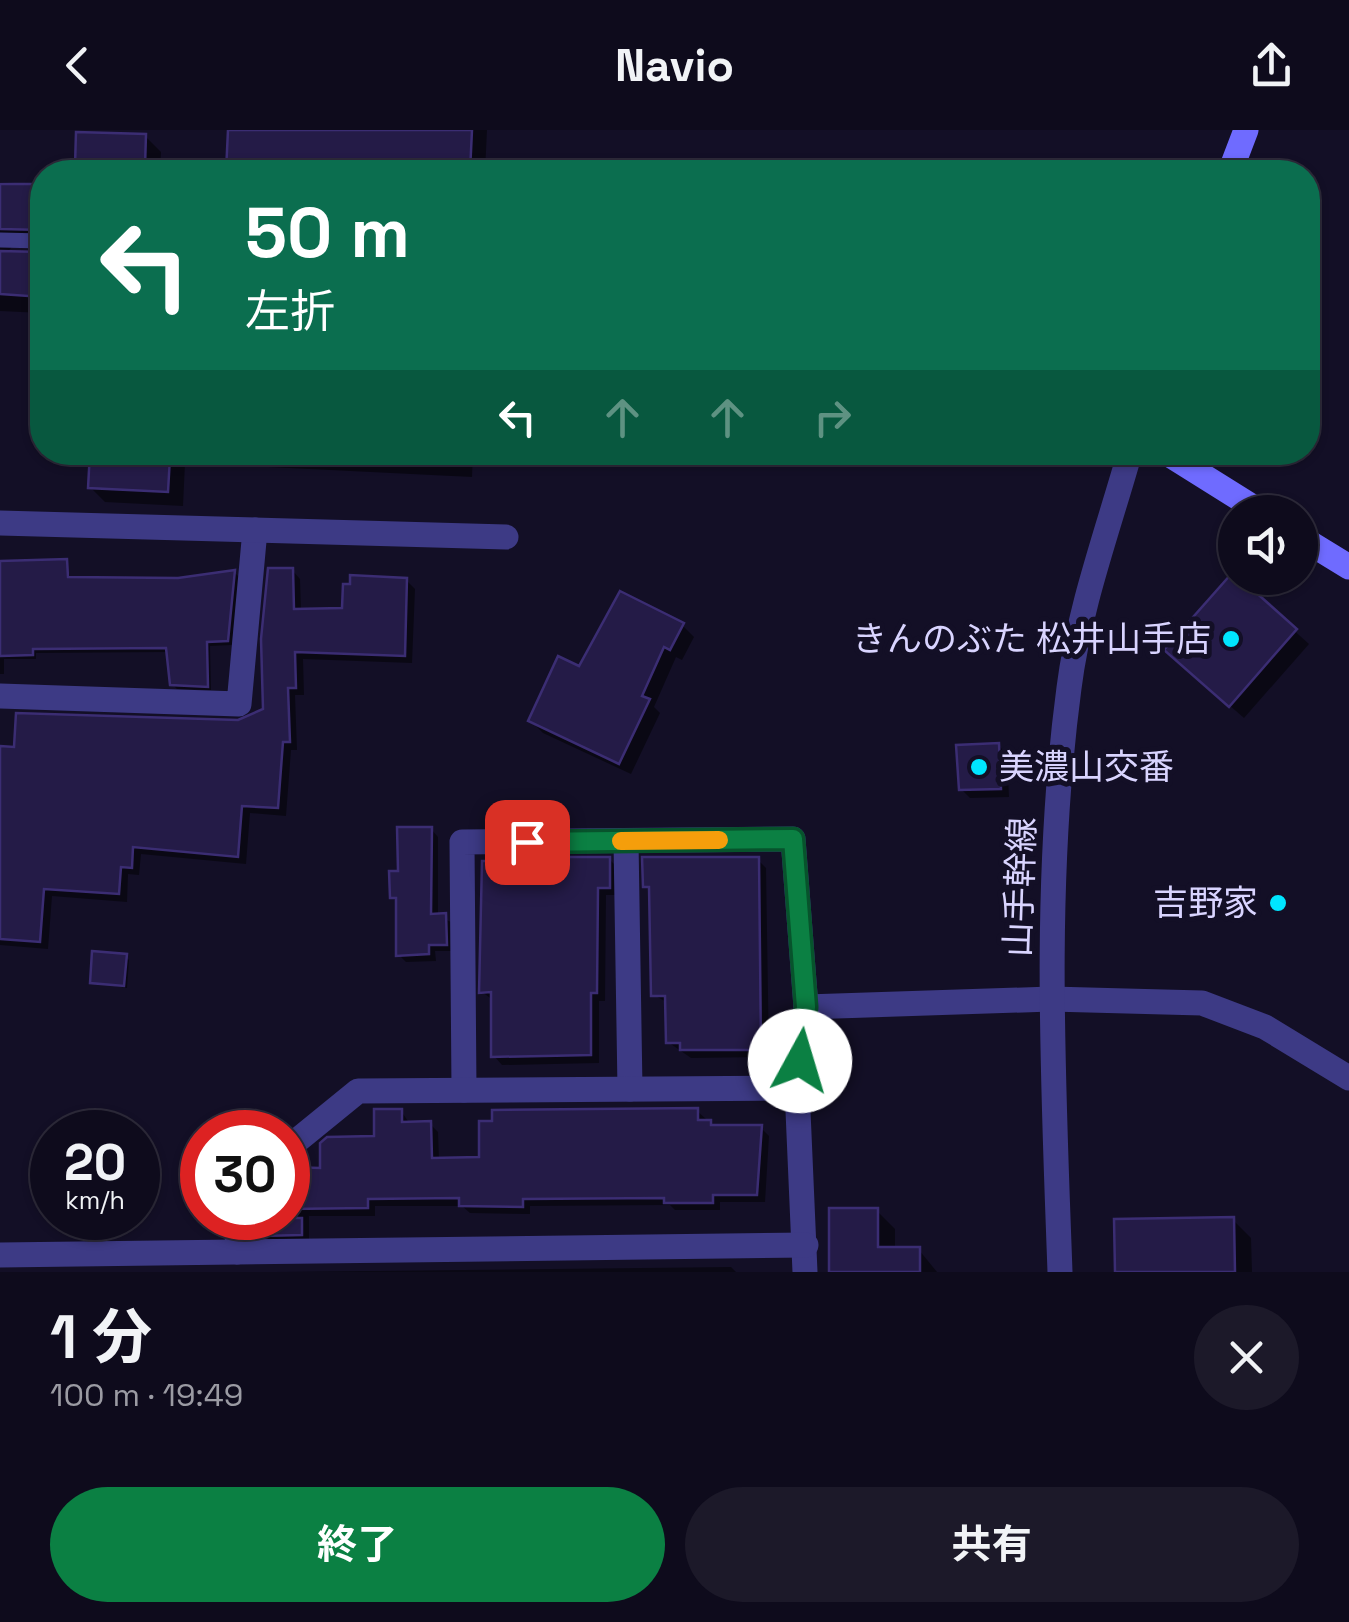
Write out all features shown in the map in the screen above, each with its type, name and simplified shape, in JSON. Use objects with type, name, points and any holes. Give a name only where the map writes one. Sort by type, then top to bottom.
[{"type":"main road","points":[[1235,160],[1246,130]]},
{"type":"main road","points":[[1186,465],[1234,495]]},
{"type":"main road","points":[[1318,548],[1349,567]]},
{"type":"street","name":"山手幹線","points":[[1060,1272],[1051,999],[1053,863],[1069,687],[1127,465]]},
{"type":"street","points":[[0,523],[506,537]]},
{"type":"street","points":[[0,696],[239,704],[254,530]]},
{"type":"street","points":[[464,1090],[462,842],[793,839],[806,1007],[798,1088],[806,1272]]},
{"type":"street","points":[[626,841],[630,1089]]},
{"type":"street","points":[[806,1007],[1051,999],[1202,1003],[1265,1027],[1349,1078]]},
{"type":"street","points":[[310,1130],[358,1091],[798,1088]]},
{"type":"street","points":[[237,1240],[237,1252]]},
{"type":"street","points":[[0,1255],[806,1245]]},
{"type":"lane","points":[[0,240],[30,241]]},
{"type":"building","points":[[228,130],[472,130],[471,160],[227,160]]},
{"type":"building","points":[[76,132],[146,134],[145,160],[75,160]]},
{"type":"building","points":[[0,184],[30,184],[30,230],[0,229]]},
{"type":"building","points":[[0,251],[30,252],[30,296],[0,294]]},
{"type":"building","points":[[89,465],[170,465],[168,492],[88,488]]},
{"type":"building","points":[[67,559],[68,577],[178,578],[235,570],[228,641],[207,642],[208,687],[170,685],[166,648],[33,649],[33,655],[0,656],[0,561]]},
{"type":"building","points":[[268,568],[293,568],[294,609],[342,608],[343,584],[350,584],[350,575],[407,578],[405,656],[295,652],[296,688],[288,688],[290,742],[283,742],[278,808],[242,806],[238,857],[133,847],[132,868],[121,867],[119,894],[44,889],[40,942],[0,939],[0,746],[14,747],[16,713],[238,720],[263,709],[261,639]]},
{"type":"building","name":"きんのぶた 松井山手店","points":[[1218,589],[1218,595],[1259,595],[1297,629],[1229,707],[1164,650]]},
{"type":"building","points":[[620,591],[684,623],[670,650],[664,647],[642,696],[650,699],[619,764],[528,721],[558,656],[579,666]]},
{"type":"building","name":"美濃山交番","points":[[999,743],[1001,789],[959,790],[956,745]]},
{"type":"building","points":[[397,827],[432,827],[431,914],[446,913],[447,945],[429,945],[429,954],[396,956],[396,898],[390,898],[389,871],[398,871]]},
{"type":"building","points":[[568,857],[610,857],[610,888],[598,888],[597,993],[591,993],[591,1055],[491,1057],[491,992],[479,993],[482,861],[568,861]]},
{"type":"building","points":[[642,857],[759,857],[761,1050],[680,1050],[680,1043],[666,1043],[665,996],[651,996],[649,887],[643,887]]},
{"type":"building","points":[[92,951],[127,954],[124,986],[90,983]]},
{"type":"building","points":[[698,1108],[698,1120],[711,1120],[711,1125],[762,1125],[757,1195],[713,1195],[713,1203],[664,1203],[664,1198],[523,1199],[523,1207],[459,1206],[459,1198],[368,1199],[368,1208],[310,1209],[310,1168],[320,1168],[320,1143],[327,1137],[374,1136],[374,1109],[402,1109],[402,1122],[431,1121],[432,1158],[479,1157],[479,1121],[492,1121],[492,1110]]},
{"type":"building","points":[[829,1208],[878,1208],[878,1247],[920,1247],[920,1272],[829,1272]]},
{"type":"building","points":[[1234,1217],[1235,1272],[1115,1272],[1114,1219]]},
{"type":"slow traffic","points":[[621,841],[719,840]]},
{"type":"place","name":"きんのぶた 松井山手店","points":[[1231,639]]},
{"type":"place","name":"美濃山交番","points":[[979,767]]},
{"type":"place","name":"吉野家","points":[[1278,903]]},
{"type":"route","points":[[527,842],[793,839],[806,1007],[800,1061]]}]
